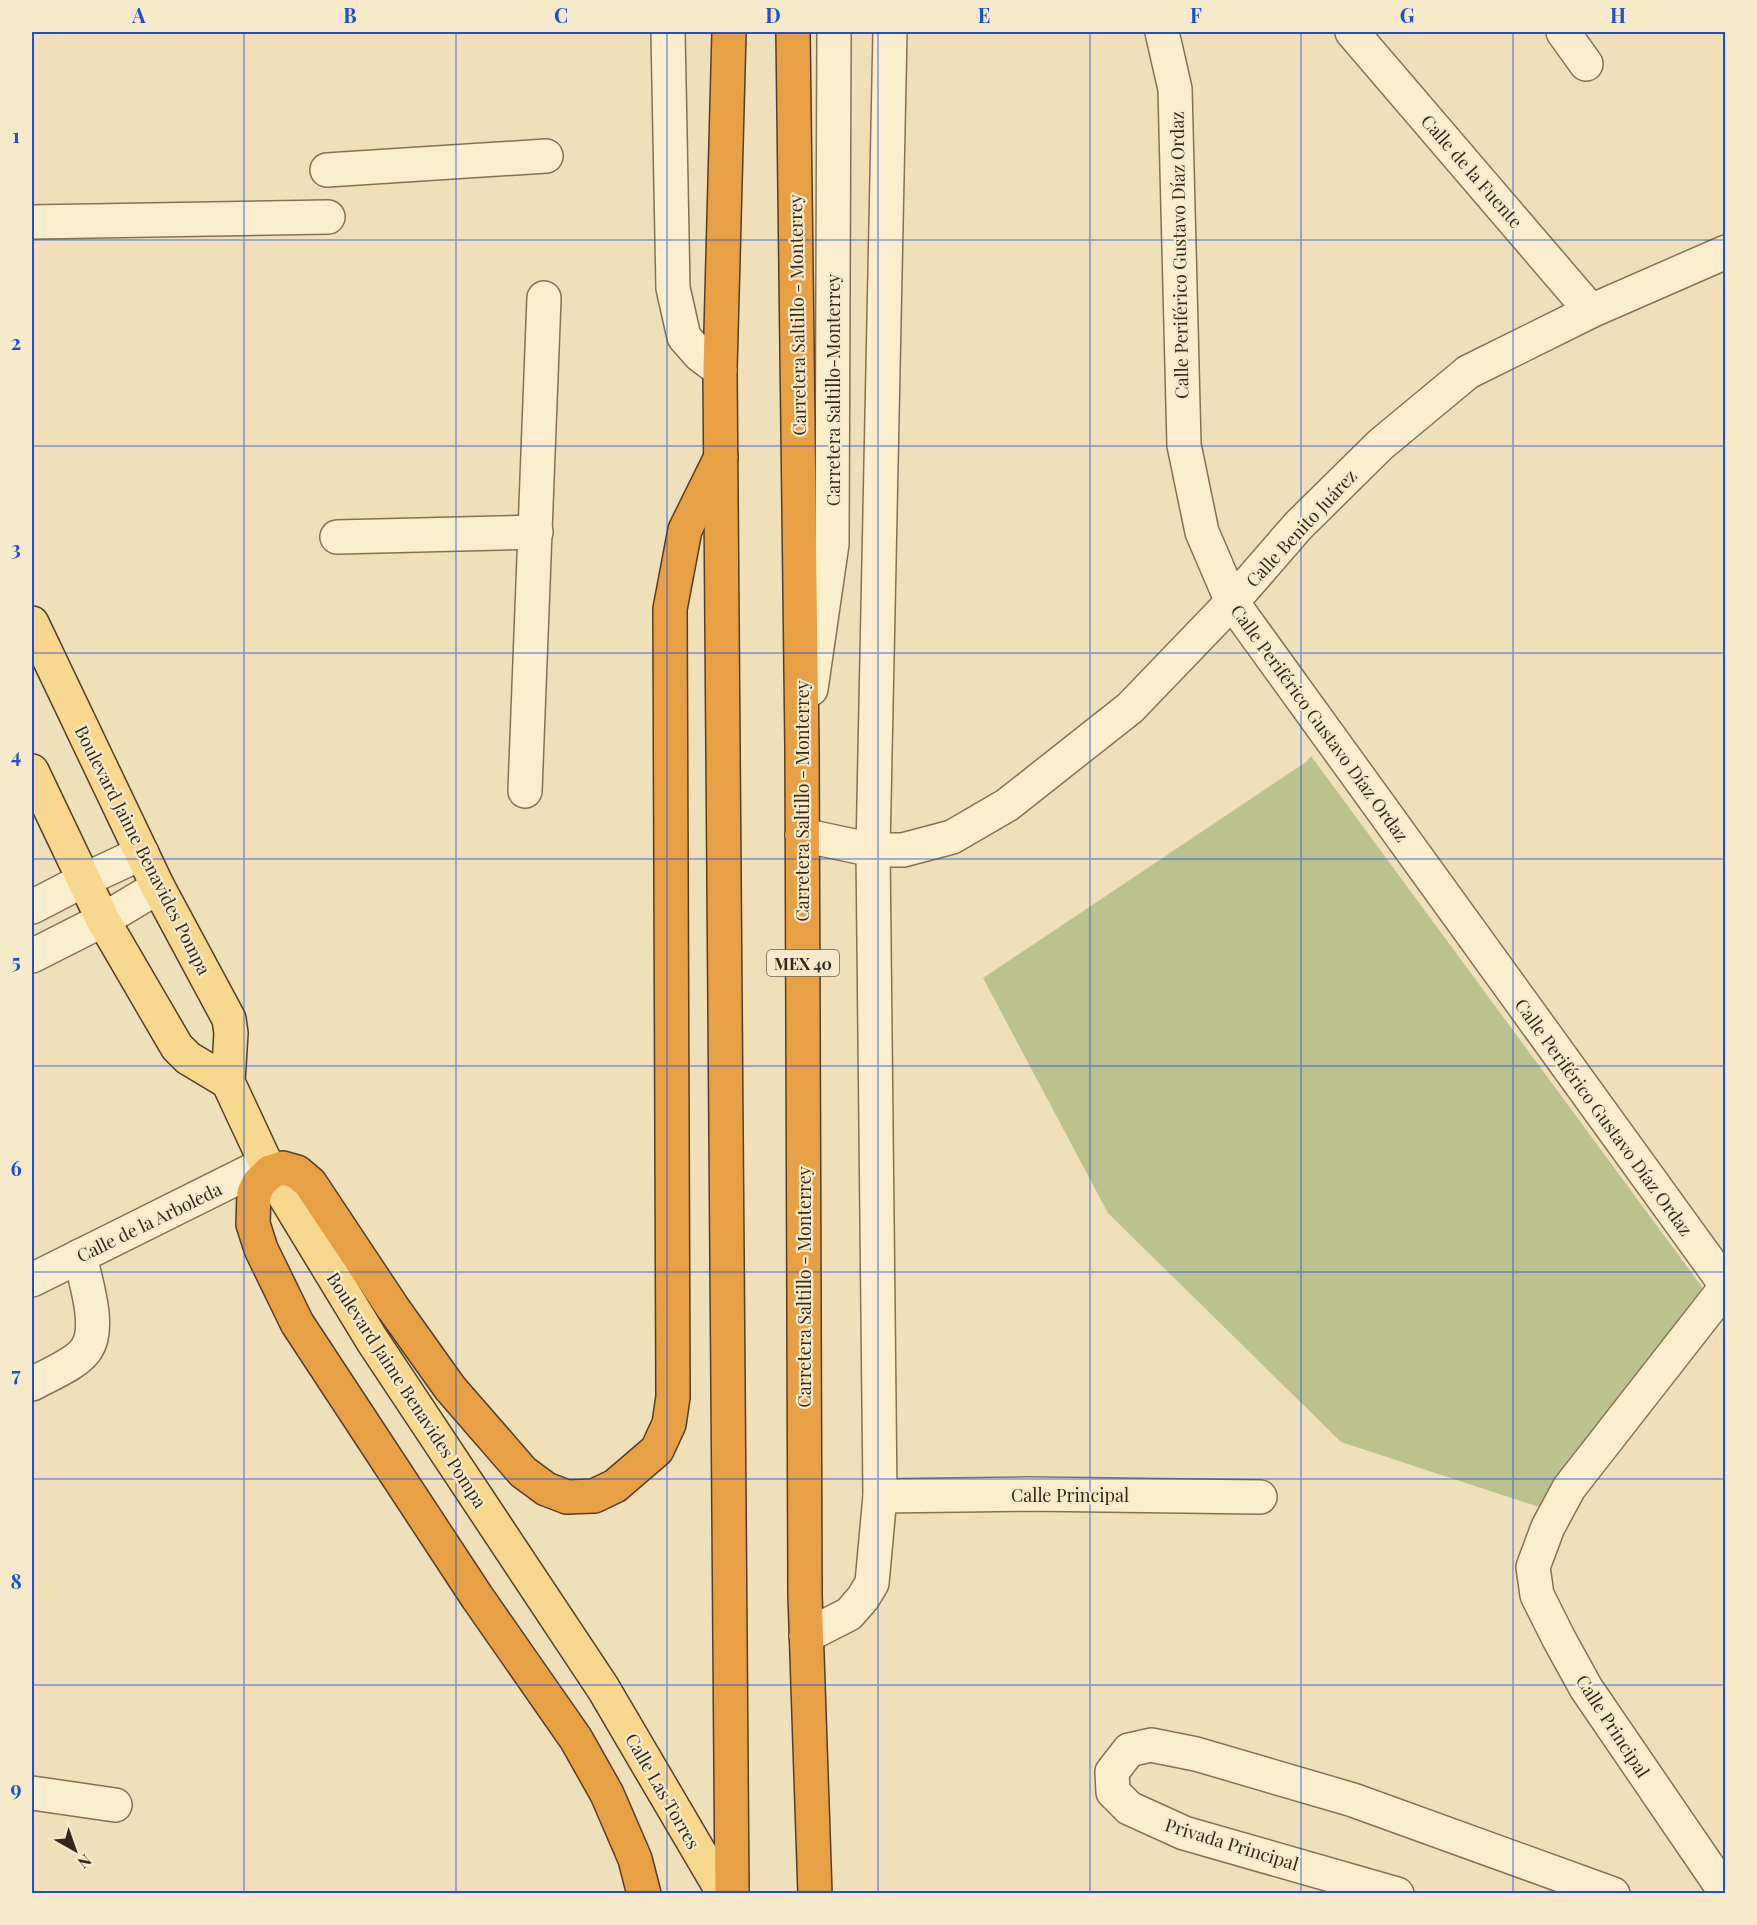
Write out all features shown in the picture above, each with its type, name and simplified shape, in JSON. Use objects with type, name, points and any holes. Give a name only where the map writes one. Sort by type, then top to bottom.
[{"type":"highway","points":[[729,32],[720,370],[732,1893]]},
{"type":"highway","name":"Carretera Saltillo - Monterrey","points":[[793,32],[802,747],[806,1636],[815,1893]]},
{"type":"highway","points":[[644,1893],[635,1859],[607,1794],[576,1738],[477,1597],[297,1323],[261,1249],[253,1224],[254,1193],[268,1168],[283,1168],[297,1172],[310,1183],[393,1308],[450,1388],[523,1472],[546,1489],[567,1497],[594,1496],[615,1486],[657,1450],[669,1424],[673,1397],[670,609],[685,530],[721,457]]},
{"type":"main road","name":"Boulevard Jaime Benavides Pompa","points":[[32,623],[158,887],[229,1019],[231,1033],[228,1082],[268,1168],[372,1340],[603,1688]]},
{"type":"main road","points":[[32,771],[103,920],[177,1047],[188,1058],[228,1082]]},
{"type":"main road","name":"Calle Las Torres","points":[[603,1688],[724,1893]]},
{"type":"street","points":[[668,32],[673,288],[684,337],[700,356],[720,370]]},
{"type":"street","name":"Carretera Saltillo-Monterrey","points":[[802,747],[832,544],[834,32]]},
{"type":"street","points":[[806,1636],[849,1614],[872,1583],[880,1496],[873,850],[890,32]]},
{"type":"street","name":"Calle Periférico Gustavo Díaz Ordaz","points":[[1162,32],[1175,89],[1184,445],[1202,532],[1232,602],[1725,1286]]},
{"type":"street","name":"Calle de la Fuente","points":[[1352,32],[1591,311]]},
{"type":"street","points":[[1563,32],[1586,63]]},
{"type":"street","points":[[327,170],[546,156]]},
{"type":"street","points":[[32,222],[328,217]]},
{"type":"street","name":"Calle Benito Juárez","points":[[802,835],[873,850],[903,850],[952,837],[1007,804],[1130,708],[1232,602],[1298,526],[1380,445],[1467,372],[1591,311],[1725,252]]},
{"type":"street","points":[[525,791],[544,298]]},
{"type":"street","points":[[337,537],[536,532]]},
{"type":"street","points":[[32,907],[142,853]]},
{"type":"street","points":[[32,956],[103,920],[158,887]]},
{"type":"street","name":"Calle de la Arboleda","points":[[32,1280],[268,1168]]},
{"type":"street","points":[[32,1384],[87,1350],[92,1336],[93,1320],[80,1256]]},
{"type":"street","name":"Calle Principal","points":[[1725,1286],[1569,1488],[1555,1511],[1533,1567],[1538,1595],[1586,1688],[1725,1893]]},
{"type":"street","name":"Calle Principal","points":[[880,1496],[1028,1494],[1260,1497]]},
{"type":"street","name":"Privada Principal","points":[[1350,1887],[1184,1833],[1129,1808],[1113,1792],[1112,1772],[1129,1750],[1151,1745],[1196,1754],[1353,1800],[1613,1893]]},
{"type":"street","points":[[32,1793],[115,1805]]},
{"type":"street","points":[[1350,1887],[1397,1893]]},
{"type":"green space","points":[[1311,756],[1716,1306],[1539,1507],[1341,1442],[1108,1213],[983,978],[1306,762]]}]
